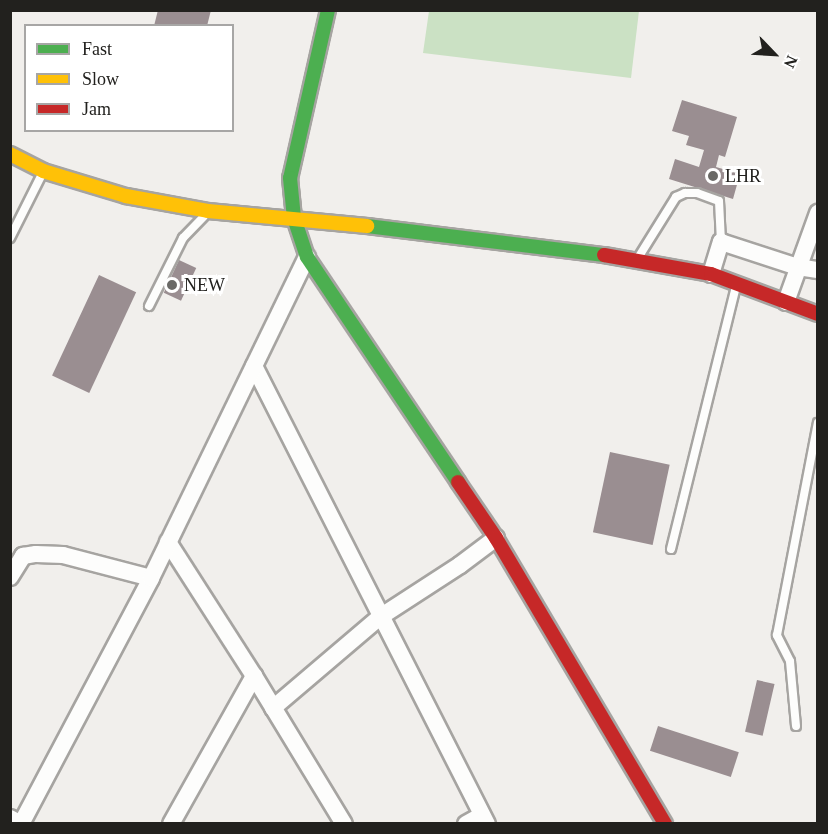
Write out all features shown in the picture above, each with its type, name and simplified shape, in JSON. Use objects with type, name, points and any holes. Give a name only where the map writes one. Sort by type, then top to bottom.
[{"type":"street","points":[[328,11],[290,178],[294,218],[307,257],[496,538],[665,824]]},
{"type":"street","points":[[10,154],[43,171],[126,196],[208,211],[294,218],[581,251],[711,274],[818,314]]},
{"type":"street","points":[[786,302],[818,213]]},
{"type":"street","points":[[711,274],[721,242],[798,267],[818,270]]},
{"type":"street","points":[[10,818],[21,824],[151,578],[307,257]]},
{"type":"street","points":[[254,366],[484,819],[466,824]]},
{"type":"street","points":[[273,708],[380,617],[460,565],[496,538]]},
{"type":"street","points":[[168,542],[254,676],[344,824]]},
{"type":"street","points":[[10,578],[23,556],[36,554],[63,555],[151,578]]},
{"type":"street","points":[[171,824],[254,676]]},
{"type":"lane","points":[[10,238],[43,171]]},
{"type":"lane","points":[[636,261],[676,197],[685,192],[697,193],[719,201],[721,242]]},
{"type":"lane","points":[[149,306],[183,238],[208,211]]},
{"type":"lane","points":[[671,549],[737,284]]},
{"type":"lane","points":[[796,726],[790,661],[777,635],[818,423]]},
{"type":"green space","points":[[429,11],[639,11],[631,78],[423,53]]},
{"type":"building","points":[[158,10],[211,10],[208,24],[154,24]]},
{"type":"building","points":[[682,100],[737,117],[725,157],[719,155],[716,167],[740,174],[733,199],[669,179],[675,159],[699,167],[704,150],[686,145],[689,136],[672,131]]},
{"type":"building","points":[[179,260],[196,268],[181,301],[164,293]]},
{"type":"building","points":[[99,275],[136,292],[89,393],[52,376]]},
{"type":"building","points":[[610,452],[670,465],[653,545],[593,532]]},
{"type":"building","points":[[757,680],[775,684],[763,736],[745,732]]},
{"type":"building","points":[[658,726],[739,752],[731,777],[650,751]]},
{"type":"traffic: fast","points":[[328,10],[290,178],[294,218],[307,257],[458,482]]},
{"type":"traffic: fast","points":[[367,226],[604,255]]},
{"type":"traffic: slow","points":[[10,154],[43,171],[126,196],[208,211],[367,226]]},
{"type":"traffic: jam","points":[[604,255],[711,274],[818,314]]},
{"type":"traffic: jam","points":[[458,482],[496,538],[665,824]]},
{"type":"place","name":"LHR","points":[[713,176]]},
{"type":"place","name":"NEW","points":[[172,285]]}]
